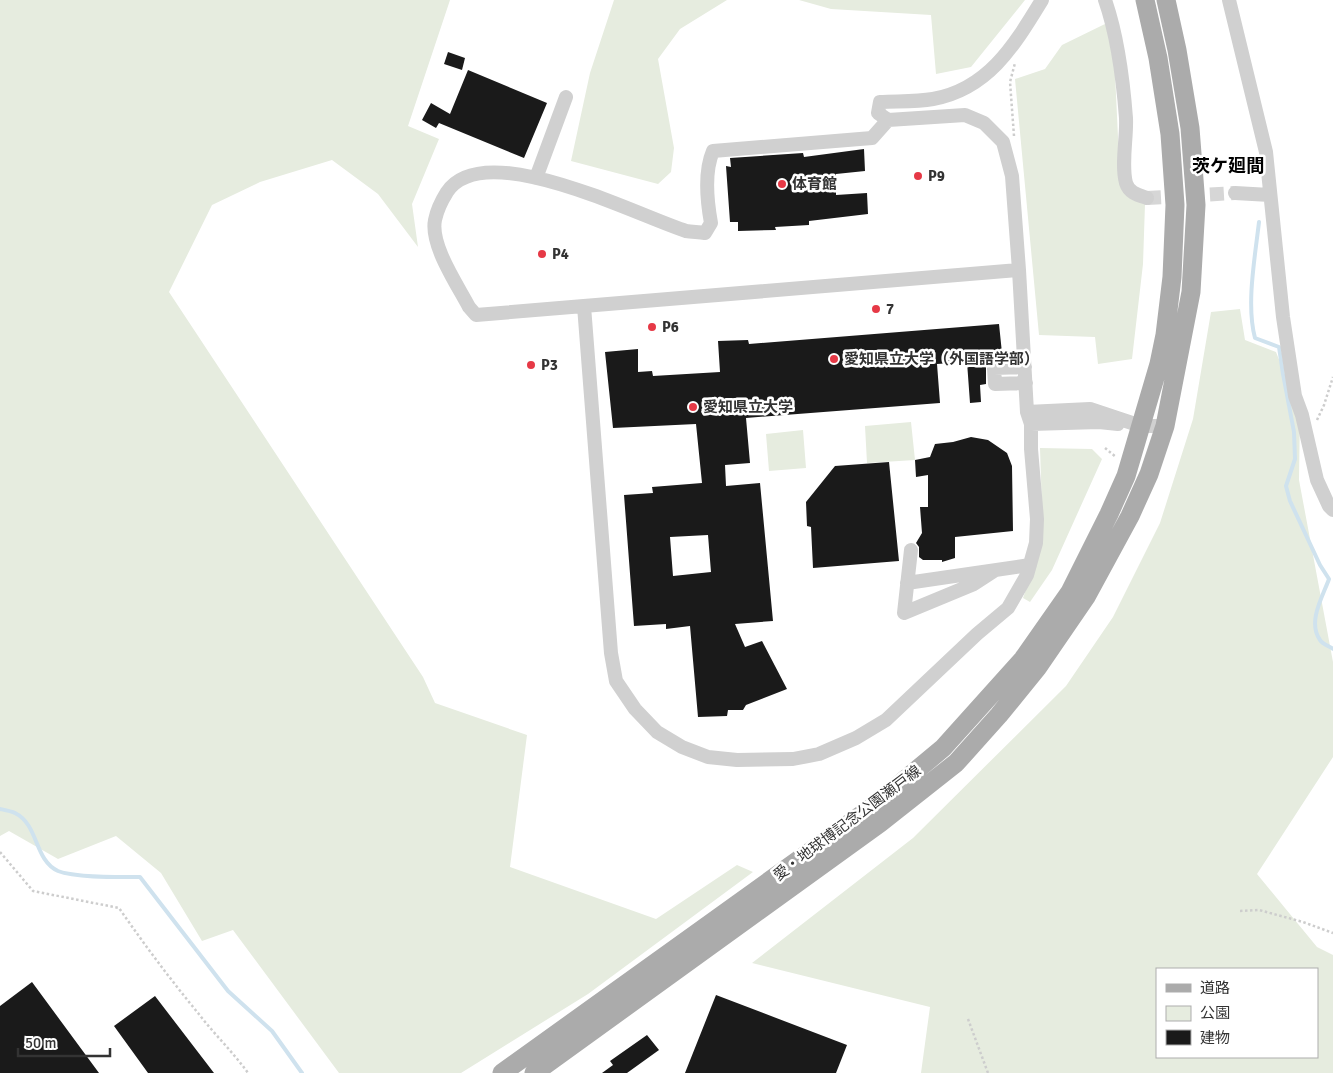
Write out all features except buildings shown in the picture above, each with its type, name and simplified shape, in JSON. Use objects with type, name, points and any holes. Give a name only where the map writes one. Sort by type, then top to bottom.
[{"type":"main road","name":"愛・地球博記念公園瀬戸線","points":[[502,1073],[871,808],[943,748],[1023,659],[1070,592],[1126,476],[1159,364],[1165,335],[1172,277],[1175,205],[1169,124],[1158,58],[1144,0]]},
{"type":"main road","name":"愛・地球博記念公園瀬戸線","points":[[534,1073],[880,823],[956,762],[999,715],[1038,667],[1086,597],[1130,516],[1148,474],[1165,426],[1191,292],[1196,205],[1190,128],[1177,50],[1166,0]]},
{"type":"street","points":[[584,306],[606,609],[611,653],[616,681],[635,709],[657,732],[682,747],[708,757],[737,760],[793,759],[819,754],[856,738],[886,720],[977,634],[1008,608],[1027,574],[1036,543],[1038,519],[1031,449],[1012,176],[1003,142],[984,123],[965,115],[888,120],[878,113],[880,102],[933,100],[967,89],[998,66],[1023,32],[1042,0]]},
{"type":"street","points":[[1105,0],[1117,47],[1125,108],[1126,185],[1133,193],[1147,198]]},
{"type":"street","points":[[1229,0],[1266,152],[1283,316],[1294,396],[1302,416],[1317,480],[1329,506],[1333,510]]},
{"type":"street","points":[[536,178],[566,97]]},
{"type":"street","points":[[888,120],[872,138],[713,151],[709,162],[708,208],[711,223],[705,233],[687,231],[628,207],[525,175],[475,173],[449,189],[434,220],[435,240],[468,307],[476,315],[1019,270]]},
{"type":"street","points":[[1235,193],[1270,195]]},
{"type":"street","points":[[1025,367],[994,368],[994,376],[995,384],[1026,383]]},
{"type":"street","points":[[1029,418],[1090,409],[1141,426],[1165,426]]},
{"type":"street","points":[[911,550],[904,613],[974,584],[994,571]]},
{"type":"street","points":[[907,583],[1030,565]]},
{"type":"path","points":[[1307,441],[1324,405],[1333,377]]},
{"type":"path","points":[[1105,448],[1117,458],[1115,464]]},
{"type":"path","points":[[0,852],[33,890],[118,908],[168,976],[248,1073]]},
{"type":"path","points":[[1240,912],[1259,910],[1303,922],[1333,933]]},
{"type":"path","points":[[968,1019],[988,1073]]},
{"type":"green space","points":[[0,0],[450,0],[408,126],[439,139],[412,204],[418,247],[378,194],[332,160],[260,182],[212,205],[169,292],[423,677],[435,703],[527,735],[510,867],[656,919],[737,865],[753,872],[588,994],[461,1073],[339,1073],[233,930],[202,941],[161,873],[116,836],[58,859],[9,831],[0,836]]},
{"type":"green space","points":[[614,0],[727,0],[680,29],[658,59],[674,148],[671,172],[658,184],[571,161],[590,73]]},
{"type":"green space","points":[[799,0],[1025,0],[971,67],[936,74],[931,15],[831,9]]},
{"type":"green space","points":[[1107,23],[1114,52],[1120,180],[1145,204],[1143,264],[1132,359],[1098,364],[1095,337],[1039,335],[1015,79],[1045,69],[1062,45]]},
{"type":"green space","points":[[1240,309],[1245,340],[1276,352],[1300,413],[1299,480],[1333,662],[1333,757],[1257,874],[1317,947],[1333,955],[1333,1073],[921,1073],[930,1007],[752,963],[913,838],[1066,686],[1113,617],[1160,523],[1193,419],[1211,312]]},
{"type":"green space","points":[[911,422],[915,460],[867,463],[865,426]]},
{"type":"green space","points":[[803,430],[806,468],[769,471],[766,434]]},
{"type":"green space","points":[[1040,448],[1092,449],[1102,459],[1052,570],[1030,602],[1023,598],[1043,541]]},
{"type":"waterway","points":[[1259,222],[1252,281],[1252,325],[1255,338],[1279,347],[1294,432],[1295,459],[1286,486],[1290,501],[1320,565],[1329,579],[1317,609],[1315,625],[1316,633],[1321,641],[1333,649]]},
{"type":"waterway","points":[[0,809],[13,812],[23,818],[45,859],[50,866],[58,871],[86,876],[140,877],[228,991],[272,1031],[302,1073]]},
{"type":"tunnel","points":[[1147,198],[1235,193]]},
{"type":"place","name":"P9","points":[[918,176]]},
{"type":"place","name":"体育館","points":[[782,184]]},
{"type":"place","name":"P4","points":[[542,254]]},
{"type":"place","name":"7","points":[[876,309]]},
{"type":"place","name":"P6","points":[[652,327]]},
{"type":"place","name":"愛知県立大学（外国語学部）","points":[[834,359]]},
{"type":"place","name":"P3","points":[[531,365]]},
{"type":"place","name":"愛知県立大学","points":[[693,407]]},
{"type":"district","name":"茨ケ廻間","points":[[1228,166]]}]
